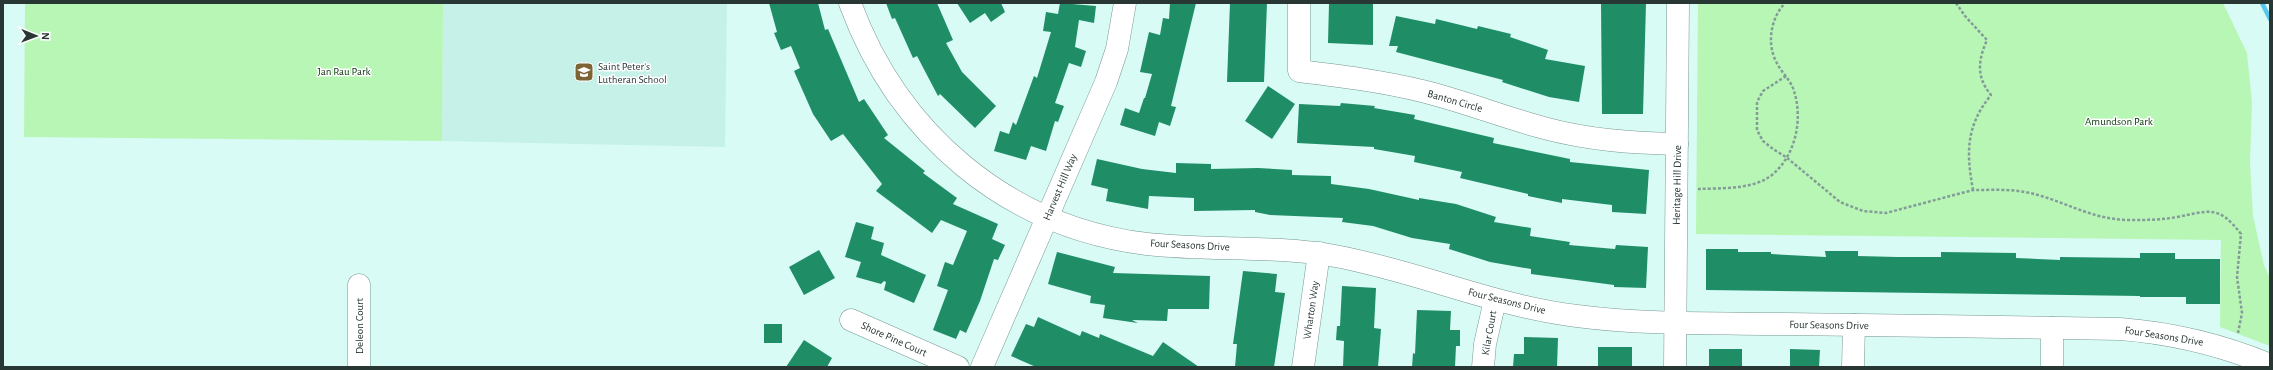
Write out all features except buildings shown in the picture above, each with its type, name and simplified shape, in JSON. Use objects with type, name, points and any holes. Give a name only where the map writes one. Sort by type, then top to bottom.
[{"type":"street","name":"Four Seasons Drive","points":[[850,3],[860,30],[889,83],[912,115],[960,164],[996,190],[1048,217],[1104,236],[1148,244],[1264,248],[1318,253],[1404,272],[1495,300],[1576,316],[1675,322],[2120,329],[2180,336],[2216,345],[2270,365]]},
{"type":"street","name":"Harvest Hill Way","points":[[982,367],[1106,82],[1116,49],[1124,3]]},
{"type":"street","name":"Banton Circle","points":[[1299,3],[1299,71],[1364,79],[1421,91],[1544,128],[1586,137],[1627,142],[1677,144]]},
{"type":"street","name":"Heritage Hill Drive","points":[[1675,367],[1678,3]]},
{"type":"street","name":"Wharton Way","points":[[1303,367],[1318,253]]},
{"type":"street","name":"Deleon Court","points":[[359,285],[359,367]]},
{"type":"street","name":"Kilar Court","points":[[1483,367],[1495,300]]},
{"type":"street","name":"Shore Pine Court","points":[[851,320],[958,367]]},
{"type":"street","points":[[1853,367],[1854,325]]},
{"type":"street","points":[[2052,328],[2052,367]]},
{"type":"path","points":[[1698,189],[1731,188],[1755,182],[1772,175],[1786,157],[1796,135],[1799,114],[1794,90],[1778,65],[1772,50],[1771,34],[1773,21],[1785,3]]},
{"type":"path","points":[[1956,3],[1965,16],[1987,40],[1981,53],[1979,71],[1985,88],[1991,95],[1979,110],[1970,132],[1969,156],[1973,190]]},
{"type":"path","points":[[1786,76],[1763,91],[1757,102],[1755,118],[1757,130],[1763,141],[1786,157],[1840,202],[1863,211],[1886,213],[1973,190],[2025,192],[2109,219],[2150,220],[2177,217],[2198,211],[2214,211],[2230,220],[2241,234],[2237,277],[2242,313],[2238,333]]},
{"type":"shaded area","name":"Saint Peter's Lutheran School","points":[[443,3],[727,3],[725,147],[442,141]]},
{"type":"green space","name":"Jan Rau Park","points":[[25,3],[443,3],[442,141],[24,137]]},
{"type":"green space","name":"Amundson Park","points":[[1698,3],[2223,3],[2247,53],[2252,103],[2250,163],[2253,216],[2264,265],[2270,278],[2270,346],[2220,327],[2221,240],[1696,234]]},
{"type":"waterway","points":[[2262,3],[2270,19]]},
{"type":"place","name":"Saint Peter's Lutheran School","points":[[584,72]]}]
